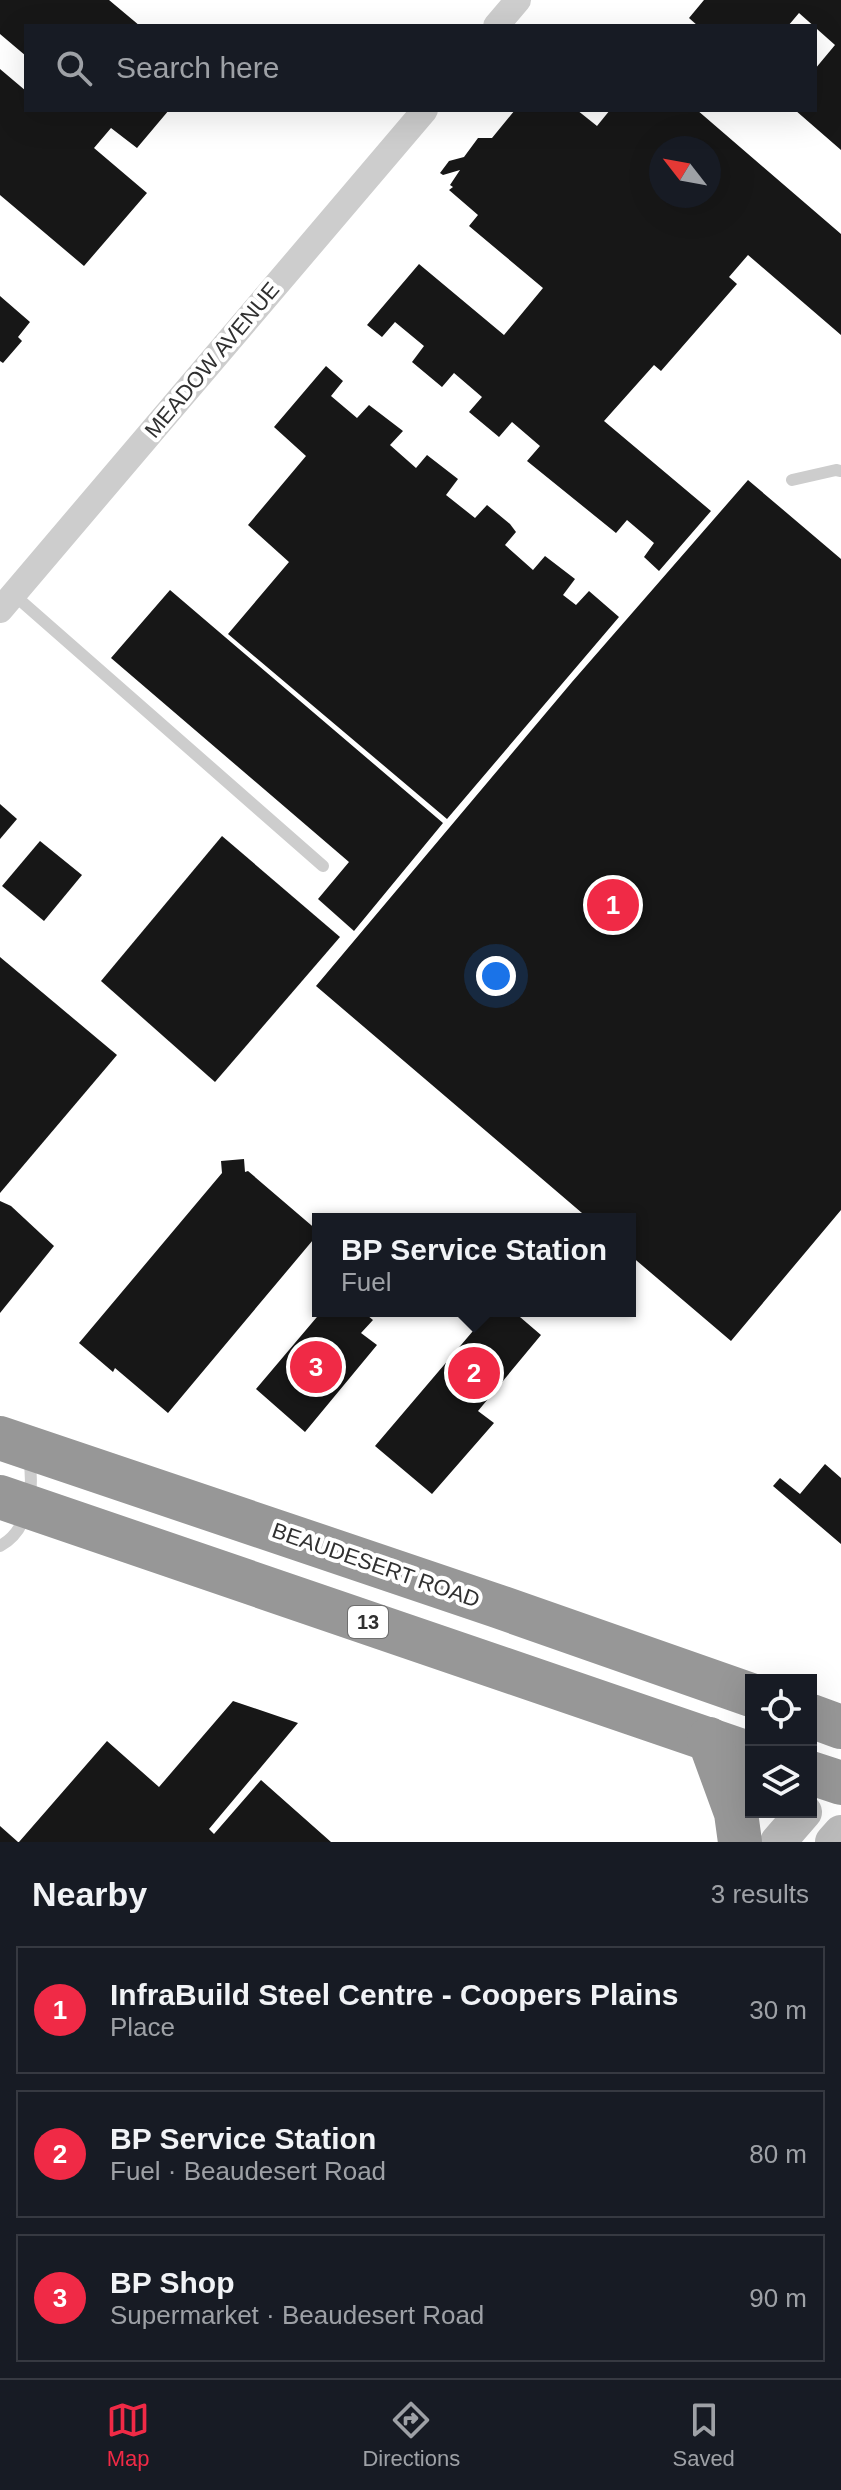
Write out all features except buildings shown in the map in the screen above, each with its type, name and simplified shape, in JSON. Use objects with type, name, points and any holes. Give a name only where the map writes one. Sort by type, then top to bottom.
[{"type":"highway","name":"BEAUDESERT ROAD","points":[[13,1442],[745,1693]]},
{"type":"highway","name":"13","points":[[14,1502],[745,1752]]},
{"type":"highway","points":[[817,1718],[841,1727]]},
{"type":"highway","points":[[709,1739],[736,1813],[740,1842]]},
{"type":"main road","points":[[778,1842],[823,1787]]},
{"type":"main road","points":[[833,1842],[841,1833]]},
{"type":"street","points":[[498,24],[518,0]]},
{"type":"street","name":"MEADOW AVENUE","points":[[6,602],[423,112]]},
{"type":"lane","points":[[792,480],[841,471]]},
{"type":"lane","points":[[6,602],[323,866]]},
{"type":"lane","points":[[0,1546],[17,1532],[14,1502],[32,1476],[13,1442]]},
{"type":"place","name":"InfraBuild Steel Centre - Coopers Plains","points":[[613,905]]},
{"type":"place","name":"BP Shop","points":[[316,1367]]},
{"type":"place","name":"BP Service Station","points":[[474,1373]]}]
